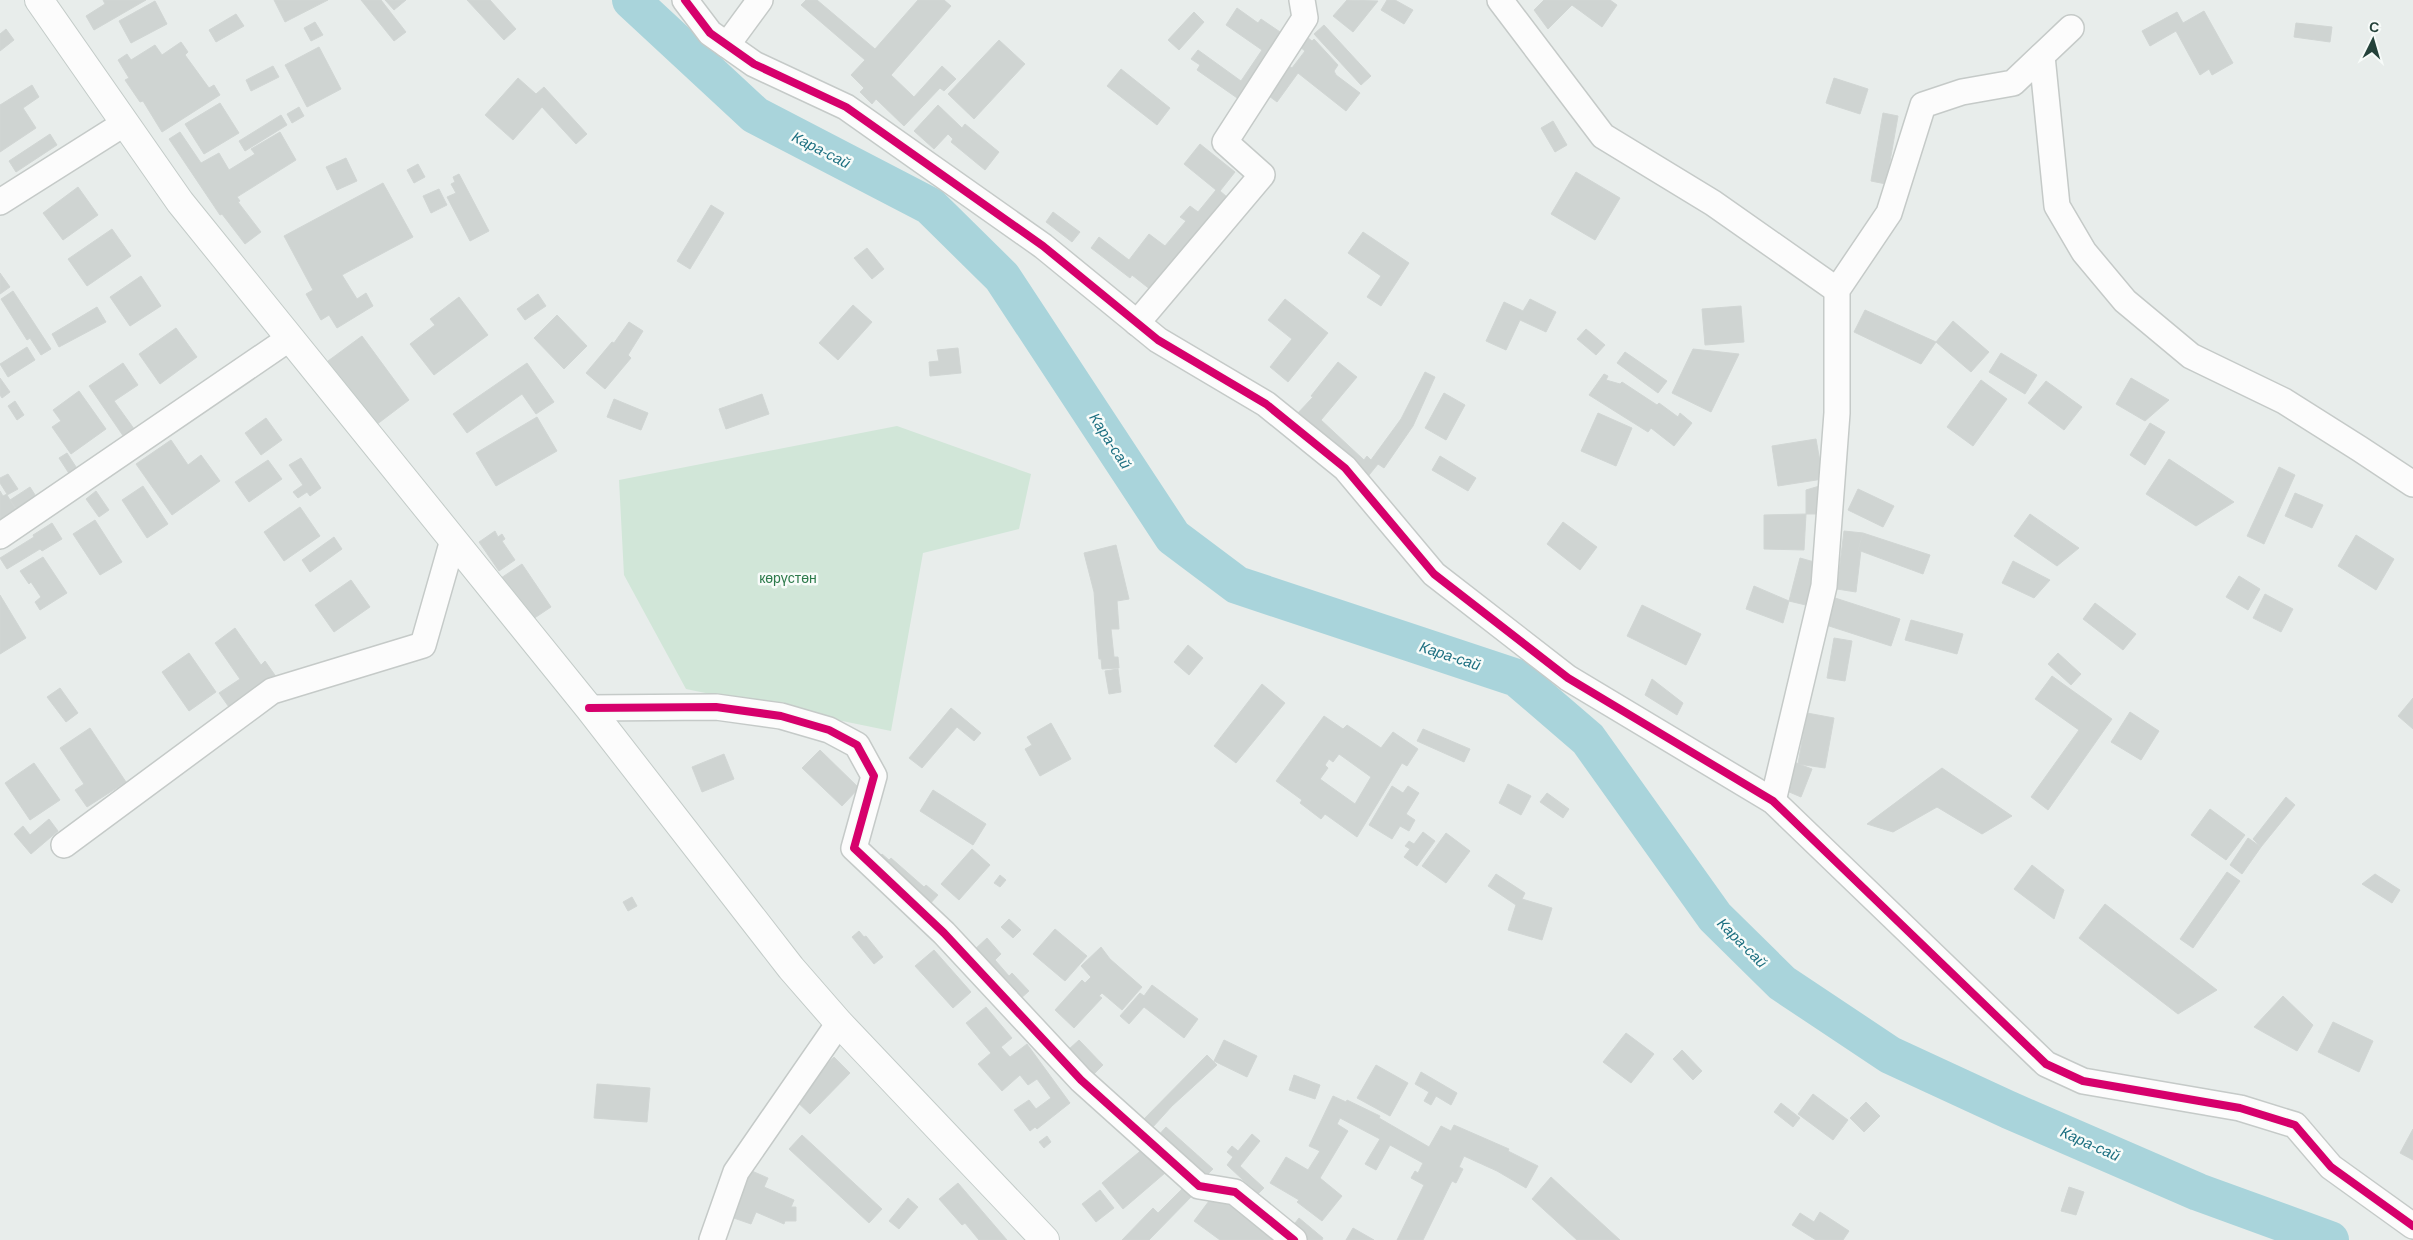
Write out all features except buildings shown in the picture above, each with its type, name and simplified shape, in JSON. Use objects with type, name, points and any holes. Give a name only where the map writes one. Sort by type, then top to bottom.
[{"type":"main road","points":[[39,0],[180,202],[589,708],[791,968],[839,1023],[1044,1240]]},
{"type":"street","points":[[685,0],[710,33],[754,64],[846,107],[1043,246],[1158,340],[1266,404],[1344,468],[1434,574],[1568,678],[1773,801],[2046,1064],[2083,1081],[2240,1108],[2295,1125],[2331,1167],[2413,1226]]},
{"type":"street","points":[[727,44],[760,0]]},
{"type":"street","points":[[1137,323],[1262,175],[1225,142],[1305,18],[1302,0]]},
{"type":"street","points":[[1500,0],[1603,136],[1713,203],[1837,290]]},
{"type":"street","points":[[1773,801],[1824,586],[1837,413],[1837,290],[1889,213],[1923,105],[1962,92],[2013,83],[2071,28]]},
{"type":"street","points":[[2042,56],[2057,206],[2084,252],[2125,301],[2191,356],[2284,402],[2413,484]]},
{"type":"street","points":[[0,202],[125,123]]},
{"type":"street","points":[[0,536],[290,338]]},
{"type":"street","points":[[64,846],[272,691],[423,645],[453,540]]},
{"type":"street","points":[[589,708],[716,707],[781,716],[829,730],[857,746],[874,776],[854,848],[944,933],[1081,1080],[1198,1186],[1235,1192],[1294,1240]]},
{"type":"street","points":[[712,1240],[736,1172],[839,1023]]},
{"type":"green space","name":"көрүстөн","points":[[897,426],[1031,474],[1019,529],[923,553],[891,731],[686,689],[624,575],[619,480]]},
{"type":"waterway","name":"Кара-сай","points":[[631,0],[755,115],[930,206],[1002,277],[1173,537],[1237,585],[1517,678],[1588,739],[1715,917],[1782,983],[1890,1055],[2009,1110],[2198,1192],[2330,1240]]},
{"type":"cycle path","points":[[685,0],[710,33],[754,64],[846,107],[1043,246],[1158,340],[1266,404],[1345,468],[1434,574],[1568,678],[1773,801],[2046,1064],[2083,1081],[2240,1108],[2295,1125],[2331,1167],[2413,1226]]},
{"type":"cycle path","points":[[589,708],[716,707],[781,716],[829,730],[857,745],[874,776],[854,848],[944,933],[1081,1080],[1199,1186],[1235,1192],[1294,1240]]}]
